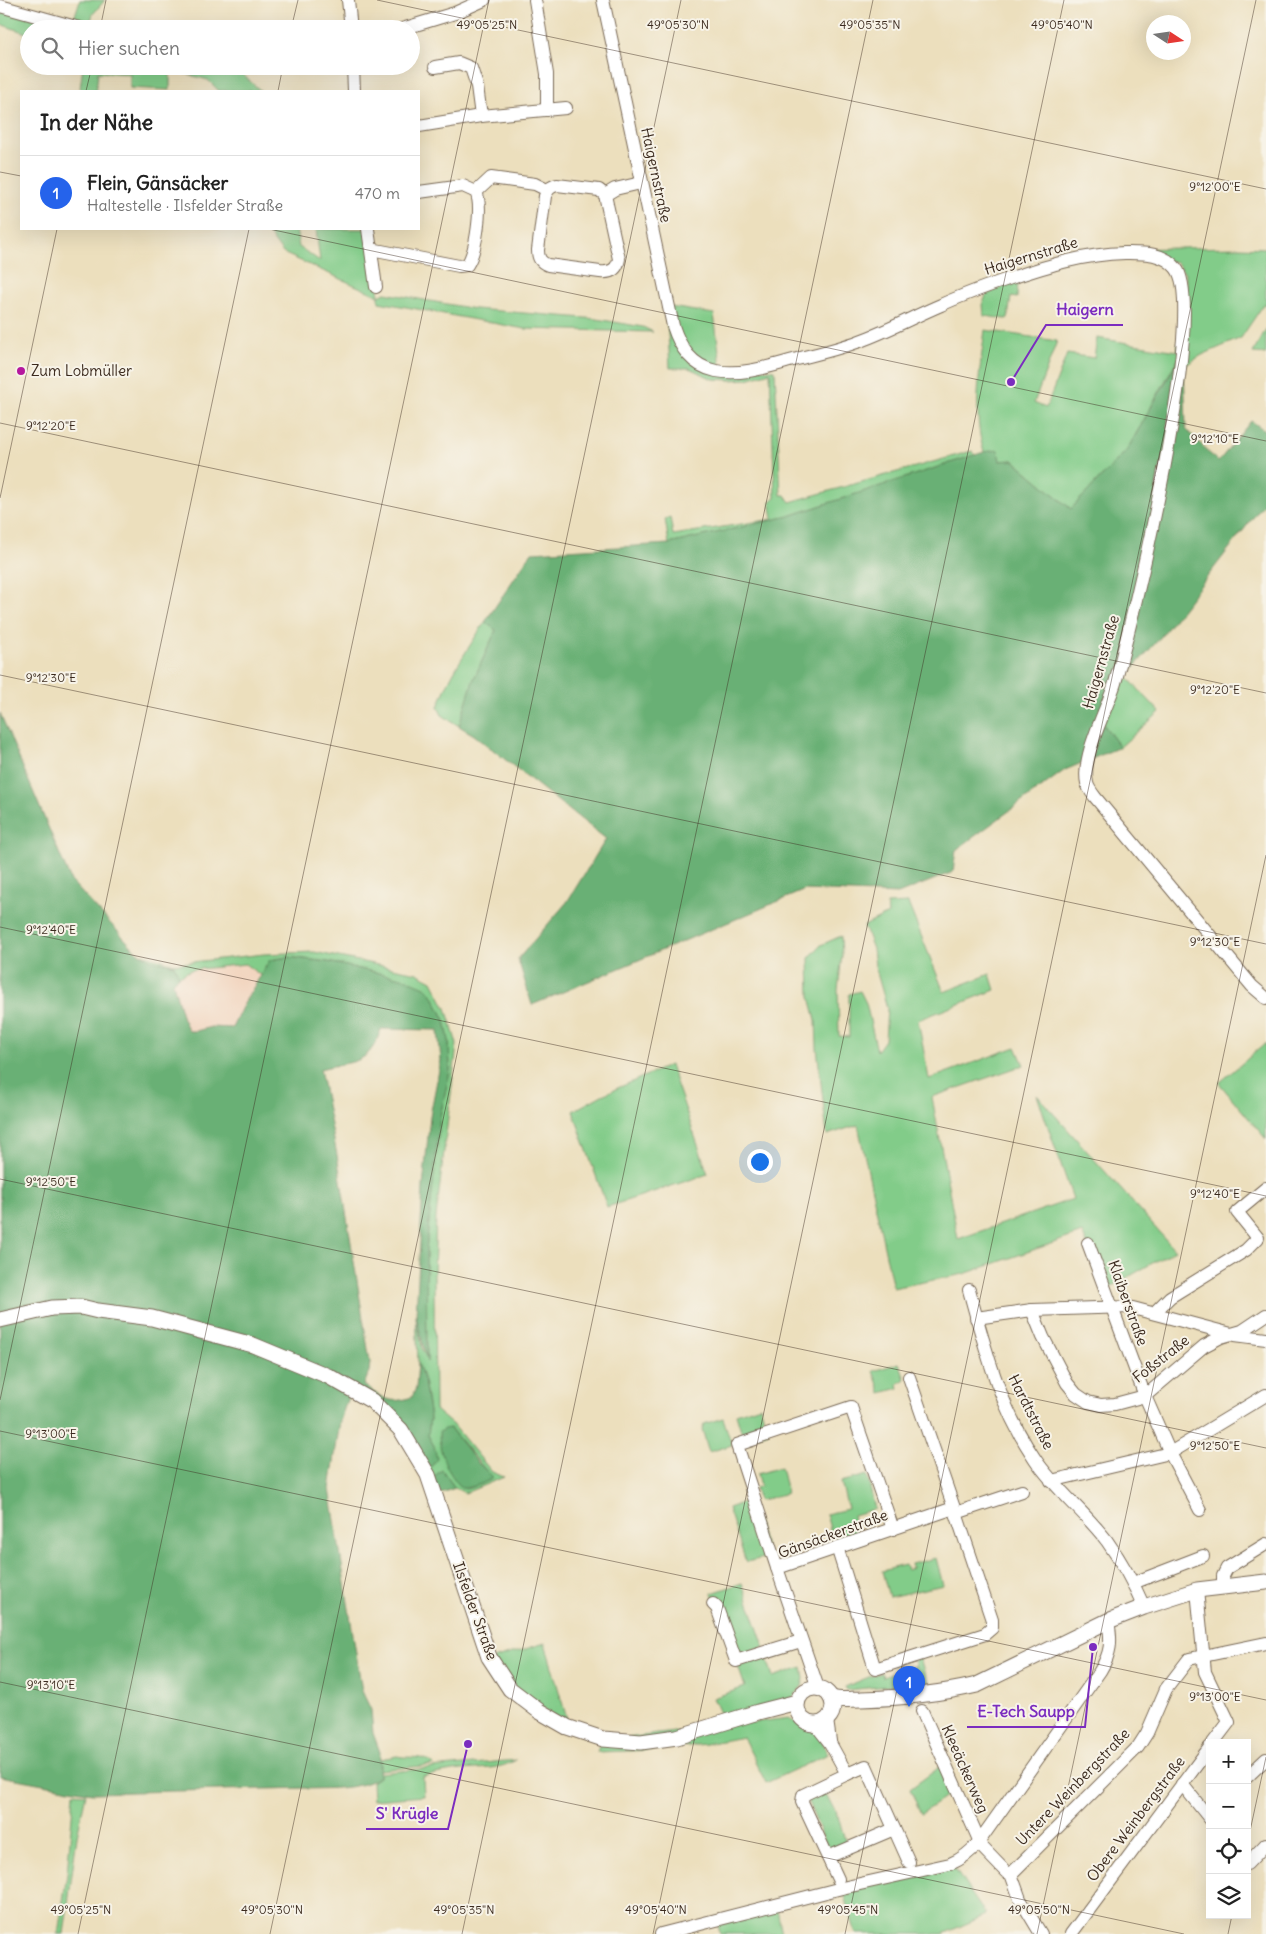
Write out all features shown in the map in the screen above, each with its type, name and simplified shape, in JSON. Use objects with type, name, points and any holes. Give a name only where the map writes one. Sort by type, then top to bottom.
[{"type":"main road","name":"Ilsfelder Straße","points":[[0,1320],[52,1308],[81,1307],[152,1318],[253,1344],[328,1376],[372,1401],[401,1430],[428,1475],[489,1657],[510,1689],[539,1711],[567,1727],[603,1739],[641,1742],[677,1737],[727,1722],[769,1715],[805,1699]]},
{"type":"main road","points":[[831,1698],[840,1700],[884,1698],[953,1690],[976,1685],[1108,1622],[1144,1608],[1197,1590],[1266,1582]]},
{"type":"main road","points":[[824,1719],[833,1705],[831,1698],[823,1690],[805,1699],[806,1722],[824,1719],[841,1708],[884,1698]]},
{"type":"street","points":[[348,0],[350,20]]},
{"type":"street","points":[[451,0],[455,13]]},
{"type":"street","points":[[420,24],[455,13],[484,0]]},
{"type":"street","points":[[535,0],[546,70],[547,110]]},
{"type":"street","name":"Haigernstraße","points":[[603,0],[673,326],[678,341],[688,356],[698,364],[712,370],[746,372],[841,347],[866,339],[981,289],[1063,261],[1095,255],[1145,253],[1158,256],[1175,266],[1182,276],[1185,298],[1177,402],[1148,545],[1121,656],[1114,684],[1090,750],[1086,774],[1087,785],[1162,879],[1252,986],[1266,998]]},
{"type":"street","points":[[0,6],[51,20]]},
{"type":"street","points":[[435,67],[459,63],[471,68],[481,116]]},
{"type":"street","points":[[353,75],[354,90]]},
{"type":"street","points":[[420,126],[481,116],[566,108]]},
{"type":"street","points":[[476,192],[490,178],[535,184],[547,190]]},
{"type":"street","points":[[605,195],[615,189],[641,182]]},
{"type":"street","points":[[557,185],[599,190],[605,195],[619,259],[618,265],[614,270],[600,272],[548,265],[541,260],[538,250],[547,190],[557,185]]},
{"type":"street","points":[[371,249],[459,266],[468,265],[472,258],[479,210],[479,198],[476,192],[463,186],[420,192]]},
{"type":"street","points":[[368,230],[376,287]]},
{"type":"street","points":[[1154,1314],[1170,1297],[1246,1250],[1258,1238],[1237,1212],[1266,1188]]},
{"type":"street","name":"Klaiberstraße","points":[[1088,1243],[1145,1396],[1170,1453],[1200,1510]]},
{"type":"street","name":"Hardtstraße","points":[[968,1290],[994,1375],[1019,1433],[1051,1481],[1107,1541],[1133,1583],[1144,1608]]},
{"type":"street","points":[[976,1318],[1032,1310],[1129,1307],[1235,1334],[1266,1339]]},
{"type":"street","name":"Foßstraße","points":[[1032,1310],[1043,1337],[1063,1375],[1076,1394],[1088,1402],[1100,1405],[1115,1404],[1145,1396],[1204,1346],[1221,1337],[1235,1334],[1251,1327],[1266,1315]]},
{"type":"street","points":[[837,1547],[875,1669],[985,1634],[992,1628],[992,1620],[909,1377]]},
{"type":"street","points":[[1051,1481],[1170,1453],[1266,1395]]},
{"type":"street","points":[[778,1568],[737,1445],[852,1407],[892,1529]]},
{"type":"street","name":"Gänsäckerstraße","points":[[805,1699],[806,1655],[778,1568],[892,1529],[1022,1491]]},
{"type":"street","points":[[1223,1588],[1223,1576],[1227,1568],[1266,1544]]},
{"type":"street","points":[[1133,1583],[1203,1556]]},
{"type":"street","points":[[1197,1590],[1206,1672],[1229,1722],[1216,1739]]},
{"type":"street","points":[[713,1604],[717,1608],[736,1661],[801,1641]]},
{"type":"street","points":[[662,1934],[841,1884],[950,1864],[961,1859],[972,1851],[1107,1660],[1112,1639],[1108,1622]]},
{"type":"street","name":"Untere Weinbergstraße","points":[[1011,1874],[1138,1747],[1147,1733],[1166,1689],[1189,1659],[1266,1644]]},
{"type":"street","name":"Kleeäckerweg","points":[[922,1711],[979,1841],[1006,1872],[1011,1874],[1020,1899],[1041,1934]]},
{"type":"street","points":[[824,1719],[830,1743],[846,1774]]},
{"type":"street","name":"Obere Weinbergstraße","points":[[1070,1934],[1206,1752]]},
{"type":"street","points":[[1251,1773],[1266,1760]]},
{"type":"street","points":[[841,1884],[802,1802],[803,1795],[866,1766],[909,1862]]},
{"type":"street","points":[[1182,1784],[1206,1812]]},
{"type":"street","points":[[828,1857],[894,1829]]},
{"type":"street","points":[[1251,1860],[1266,1844]]},
{"type":"shaded area","points":[[246,964],[260,975],[232,1028],[211,1027],[188,1031],[173,983],[179,976],[191,970]]},
{"type":"green space","points":[[80,0],[105,0],[93,14],[91,20],[74,20]]},
{"type":"green space","points":[[0,8],[43,20],[20,20],[20,31],[0,24]]},
{"type":"green space","points":[[82,75],[98,75],[96,90],[80,89]]},
{"type":"green space","points":[[130,75],[170,75],[170,90],[130,88]]},
{"type":"green space","points":[[190,75],[243,75],[260,90],[218,90],[208,80]]},
{"type":"green space","points":[[266,230],[296,230],[299,247],[320,261],[316,230],[371,230],[379,296],[283,253]]},
{"type":"green space","points":[[1266,248],[1266,305],[1264,304],[1241,338],[1202,355],[1184,366],[1177,360],[1127,450],[1071,509],[1013,460],[1000,461],[984,452],[978,423],[978,391],[985,330],[1057,341],[1034,403],[1046,408],[1067,354],[1094,358],[1097,338],[1177,351],[1187,286],[1185,274],[1177,263],[1122,249]]},
{"type":"green space","points":[[1014,282],[1018,283],[1017,298],[1011,297],[1008,318],[984,316],[983,304],[986,295]]},
{"type":"green space","points":[[385,293],[475,309],[597,319],[643,327],[653,332],[525,329],[379,302],[379,296]]},
{"type":"green space","points":[[664,306],[714,314],[721,367],[775,370],[781,495],[785,495],[790,502],[972,451],[975,455],[789,516],[669,544],[665,519],[670,517],[673,535],[773,519],[770,501],[775,497],[770,372],[747,379],[730,380],[713,379],[689,368],[670,368]]},
{"type":"green space","points":[[1266,329],[1266,354],[1253,353]]},
{"type":"green space","points":[[1178,360],[1184,366],[1186,429],[1218,462],[1251,421],[1266,431],[1266,501],[1159,639],[1126,676],[1098,717],[1120,747],[1065,770],[956,850],[953,872],[898,894],[805,890],[532,1005],[518,959],[567,902],[606,839],[474,735],[459,726],[473,681],[496,630],[485,622],[532,552],[669,544],[789,516],[984,452],[998,450],[1000,461],[1013,460],[1071,509],[1127,450]]},
{"type":"green space","points":[[485,622],[496,630],[473,681],[459,726],[442,715],[438,707],[453,674]]},
{"type":"green space","points":[[1126,676],[1160,712],[1120,747],[1098,717]]},
{"type":"green space","points":[[0,713],[71,881],[137,952],[151,960],[174,965],[179,976],[173,983],[183,1019],[189,1031],[211,1027],[232,1028],[244,1003],[270,960],[288,957],[328,962],[406,979],[425,987],[431,993],[445,1020],[449,1041],[450,1071],[440,1116],[426,1250],[427,1362],[416,1315],[423,1187],[430,1116],[441,1060],[438,1030],[381,1029],[371,1050],[365,1056],[358,1060],[320,1069],[337,1155],[370,1362],[369,1372],[364,1385],[386,1399],[397,1400],[412,1397],[416,1388],[418,1363],[424,1381],[430,1418],[428,1435],[434,1446],[437,1459],[430,1468],[401,1423],[349,1394],[340,1421],[330,1489],[362,1691],[371,1710],[373,1733],[380,1752],[379,1777],[363,1784],[325,1789],[92,1793],[0,1776]]},
{"type":"green space","points":[[908,903],[944,992],[990,974],[995,990],[918,1020],[929,1079],[1016,1047],[1024,1065],[932,1097],[958,1239],[1073,1199],[1037,1095],[1175,1250],[1104,1291],[1082,1233],[964,1274],[893,1288],[858,1125],[827,1135],[817,1048],[816,1020],[810,997],[809,958],[821,945],[841,936],[842,955],[838,990],[839,1036],[849,1037],[849,994],[860,991],[866,1003],[877,1051],[885,1040],[887,1008],[875,966],[873,949],[864,926],[888,914],[887,904]]},
{"type":"green space","points":[[314,952],[417,973],[432,981],[446,1008],[457,1044],[436,1217],[434,1274],[435,1410],[455,1427],[492,1472],[504,1477],[465,1493],[455,1488],[442,1470],[433,1478],[427,1476],[434,1446],[428,1435],[430,1418],[424,1381],[418,1363],[416,1315],[422,1349],[427,1359],[426,1250],[440,1116],[450,1071],[449,1041],[445,1020],[431,993],[406,979],[328,962],[288,957],[270,960],[260,975],[245,964],[191,970],[179,976],[174,965],[151,960],[142,954],[174,964],[264,954]],"holes":[[[450,1428],[489,1474],[490,1480],[468,1489],[447,1464],[440,1441],[440,1432]]]},
{"type":"green space","points":[[1266,1043],[1266,1139],[1219,1083]]},
{"type":"green space","points":[[670,1065],[708,1174],[607,1207],[573,1111],[602,1095]]},
{"type":"green space","points":[[899,1363],[905,1379],[898,1384],[899,1388],[881,1393],[873,1371]]},
{"type":"green space","points":[[760,1406],[769,1432],[744,1440],[736,1414]]},
{"type":"green space","points":[[723,1418],[732,1445],[709,1452],[702,1429],[704,1424]]},
{"type":"green space","points":[[450,1428],[477,1462],[493,1477],[469,1488],[462,1488],[448,1469],[440,1448],[439,1432]]},
{"type":"green space","points":[[781,1467],[787,1493],[759,1501],[755,1488],[760,1486],[757,1474]]},
{"type":"green space","points":[[442,1470],[455,1488],[438,1494],[433,1477]]},
{"type":"green space","points":[[867,1475],[875,1509],[853,1515],[857,1535],[833,1540],[826,1514],[848,1509],[841,1482]]},
{"type":"green space","points":[[750,1500],[769,1557],[746,1562],[728,1508]]},
{"type":"green space","points":[[936,1558],[943,1585],[889,1597],[882,1571],[905,1565],[907,1570],[912,1568],[911,1564]]},
{"type":"green space","points":[[742,1583],[764,1647],[740,1655],[712,1593]]},
{"type":"green space","points":[[545,1643],[569,1726],[511,1687],[493,1659]]},
{"type":"green space","points":[[766,1655],[773,1677],[802,1667],[804,1679],[802,1686],[791,1700],[726,1717],[721,1715],[713,1698],[745,1687],[738,1666]]},
{"type":"green space","points":[[920,1658],[931,1685],[907,1688],[898,1685],[847,1690],[845,1687],[881,1672],[883,1677],[897,1672],[895,1667],[899,1665],[901,1671],[916,1666],[914,1660]]},
{"type":"green space","points":[[789,1718],[815,1732],[828,1754],[766,1783],[743,1737],[655,1750],[597,1752],[601,1741]]},
{"type":"green space","points":[[397,1756],[421,1758],[434,1765],[380,1770],[380,1759]]},
{"type":"green space","points":[[516,1760],[496,1767],[452,1771],[423,1777],[424,1796],[373,1800],[372,1782],[379,1777],[379,1773]]},
{"type":"green space","points":[[941,1766],[953,1792],[921,1814],[910,1789]]},
{"type":"green space","points":[[824,1790],[838,1817],[846,1843],[829,1851],[807,1800]]},
{"type":"green space","points":[[74,1793],[86,1794],[77,1836],[64,1934],[58,1934],[67,1874]]},
{"type":"green space","points":[[950,1862],[986,1915],[943,1934],[856,1934],[843,1889]]},
{"type":"green space","points":[[776,1904],[782,1934],[720,1934],[717,1919]]},
{"type":"place","name":"Zum Lobmüller","points":[[21,371]]},
{"type":"place","name":"Haigern","points":[[1011,382]]},
{"type":"place","name":"E-Tech Saupp","points":[[1093,1647]]},
{"type":"place","name":"Flein, Gänsäcker","points":[[909,1707]]},
{"type":"place","name":"S' Krügle","points":[[468,1744]]}]
